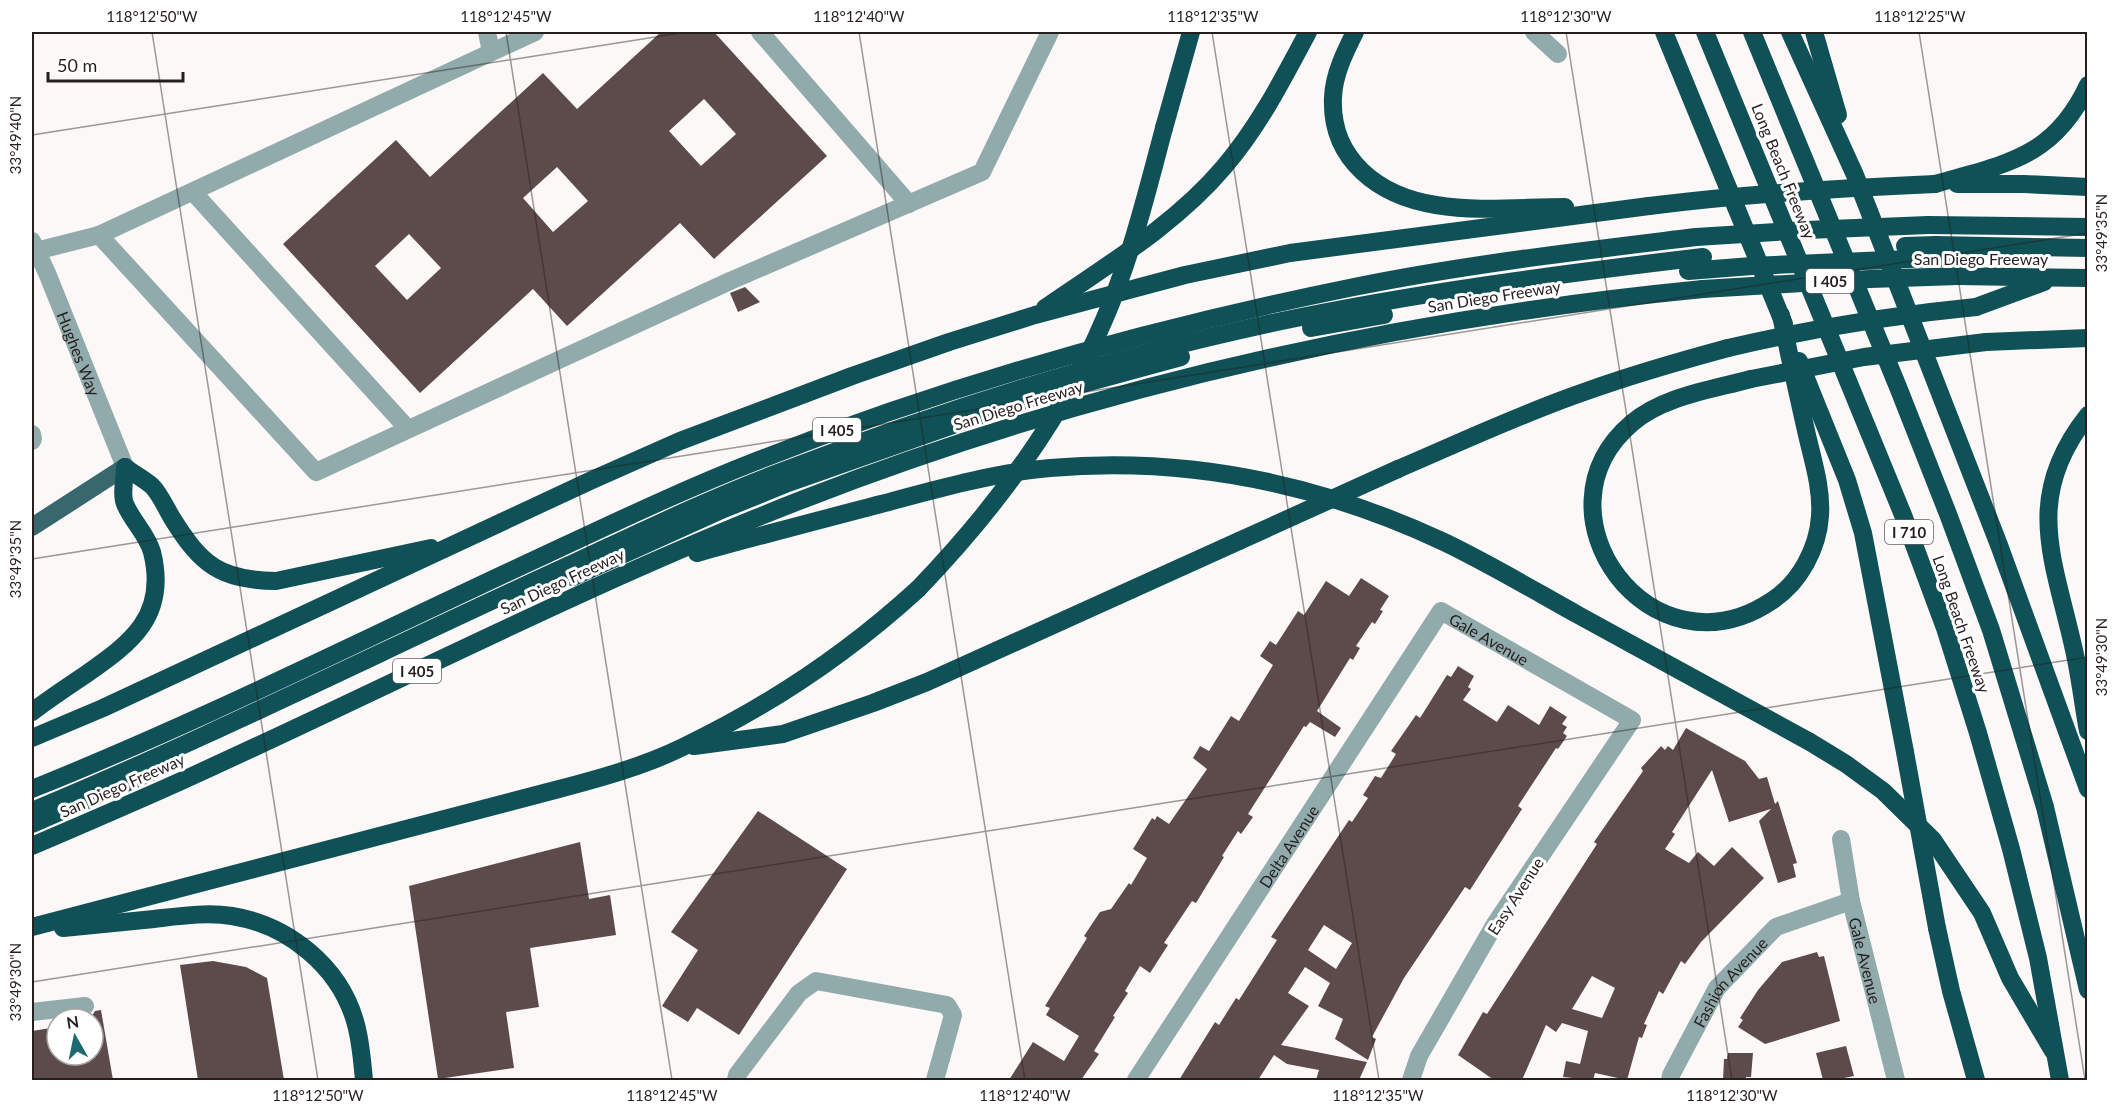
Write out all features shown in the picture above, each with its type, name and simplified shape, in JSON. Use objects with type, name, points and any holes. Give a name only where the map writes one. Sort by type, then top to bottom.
[{"type":"highway","points":[[32,929],[587,782],[681,748],[737,720],[838,656],[885,619],[953,553],[1001,495],[1047,428],[1104,321],[1125,266],[1191,32]]},
{"type":"highway","points":[[1035,315],[1166,223],[1223,168],[1253,129],[1308,32]]},
{"type":"highway","points":[[1355,32],[1337,75],[1333,96],[1335,117],[1346,151],[1368,178],[1381,187],[1411,200],[1438,206],[1473,208],[1649,206]]},
{"type":"highway","points":[[1664,32],[1847,480],[1863,533],[1937,928],[1951,991],[1976,1080]]},
{"type":"highway","name":"Long Beach Freeway","points":[[1705,32],[1903,515],[1945,628],[2011,849],[2038,958],[2060,1080]]},
{"type":"highway","name":"Long Beach Freeway","points":[[1752,32],[1898,387],[1991,630],[2046,807],[2088,990]]},
{"type":"highway","points":[[1790,32],[1855,175],[1999,545],[2088,789]]},
{"type":"highway","points":[[1814,32],[1855,175]]},
{"type":"highway","points":[[1935,184],[2026,156],[2058,132],[2072,114],[2088,85]]},
{"type":"highway","points":[[32,738],[103,708],[592,480],[704,431],[948,342],[1035,315],[1185,275],[1290,253],[1649,206],[1780,192],[1935,184],[2088,187]]},
{"type":"highway","name":"San Diego Freeway","points":[[32,789],[245,696],[697,485],[841,428],[927,399],[1135,337],[1358,286],[1596,249],[1696,237],[1928,225],[2088,227]]},
{"type":"highway","points":[[32,811],[281,700],[651,527],[773,474],[1024,387],[1124,359],[1270,324],[1340,310],[1466,288],[1703,257],[1936,244],[2088,248]]},
{"type":"highway","points":[[32,824],[204,748],[468,624],[719,511],[788,483],[1027,399],[1184,356],[1268,336],[1462,301],[1573,284],[1688,270],[1764,265],[1956,257],[2088,258]]},
{"type":"highway","name":"San Diego Freeway","points":[[32,846],[174,785],[632,570],[769,513],[900,463],[1031,420],[1149,386],[1266,358],[1459,320],[1581,302],[1703,289],[1835,281],[1958,276],[2088,278]]},
{"type":"highway","points":[[681,748],[783,735],[927,682],[1528,413],[1647,370],[1728,348],[1847,323],[1976,307],[2055,278]]},
{"type":"highway","points":[[1781,315],[1816,475],[1820,516],[1812,552],[1791,585],[1762,608],[1727,620],[1690,621],[1669,615],[1640,601],[1628,590],[1610,566],[1598,539],[1594,518],[1594,494],[1599,472],[1607,453],[1632,424],[1648,412],[1693,394],[1750,379],[1864,357],[1986,342],[2088,338]]},
{"type":"highway","points":[[2088,415],[2073,434],[2060,457],[2053,478],[2047,528],[2051,555],[2075,652],[2088,731]]},
{"type":"highway","points":[[632,570],[933,490],[1048,468],[1142,466],[1212,471],[1284,484],[1365,508],[1447,544],[1810,742],[1883,791],[1933,840],[1962,882],[1982,914],[2010,978],[2054,1051]]},
{"type":"highway","points":[[125,467],[154,488],[183,536],[201,558],[215,569],[233,577],[255,581],[276,581],[462,541]]},
{"type":"highway","points":[[32,712],[117,652],[134,637],[144,624],[151,607],[155,591],[151,550],[124,502],[125,467]]},
{"type":"highway","points":[[32,929],[203,915],[231,916],[282,932],[324,965],[336,983],[355,1020],[364,1080]]},
{"type":"main road","points":[[32,526],[125,467]]},
{"type":"street","points":[[487,32],[491,52]]},
{"type":"street","points":[[33,247],[99,235],[350,116],[535,32]]},
{"type":"street","points":[[760,32],[909,204]]},
{"type":"street","points":[[99,235],[316,472],[730,281],[982,172],[1050,32]]},
{"type":"street","points":[[1534,32],[1558,54]]},
{"type":"street","points":[[193,192],[408,429]]},
{"type":"street","name":"Hughes Way","points":[[33,247],[125,467]]},
{"type":"street","points":[[32,434],[32,441]]},
{"type":"street","name":"Gale Avenue","points":[[1441,611],[1632,720]]},
{"type":"street","name":"Delta Avenue","points":[[1136,1080],[1441,611]]},
{"type":"street","name":"Easy Avenue","points":[[1411,1080],[1419,1056],[1495,924],[1632,720]]},
{"type":"street","name":"Gale Avenue","points":[[1841,839],[1851,901],[1896,1080]]},
{"type":"street","name":"Fashion Avenue","points":[[1670,1080],[1717,988],[1776,927],[1851,901]]},
{"type":"street","points":[[736,1080],[737,1075],[799,993],[816,981],[947,1005],[952,1015],[934,1080]]},
{"type":"street","points":[[32,1012],[85,1006]]},
{"type":"building","points":[[661,32],[714,32],[827,156],[714,259],[680,223],[567,326],[533,289],[420,393],[283,244],[396,140],[430,177],[543,73],[577,109]],"holes":[[[704,99],[736,134],[701,166],[669,131]],[[557,167],[588,201],[553,232],[523,198]],[[409,234],[441,268],[407,300],[375,266]]]},
{"type":"building","points":[[745,287],[760,302],[738,312],[730,293]]},
{"type":"building","points":[[1361,578],[1389,596],[1375,624],[1372,622],[1356,646],[1360,648],[1353,660],[1350,658],[1317,711],[1341,728],[1335,737],[1310,722],[1306,727],[1304,726],[1248,814],[1253,817],[1241,834],[1238,831],[1196,903],[1192,901],[1164,943],[1168,945],[1150,973],[1140,966],[1125,991],[1128,993],[1094,1051],[1099,1054],[1081,1080],[1009,1080],[1033,1042],[1064,1061],[1079,1036],[1046,1015],[1050,1008],[1045,1006],[1087,938],[1084,936],[1100,912],[1111,909],[1129,883],[1131,885],[1147,858],[1133,849],[1152,818],[1155,820],[1157,816],[1169,824],[1207,769],[1193,758],[1200,746],[1209,751],[1231,716],[1239,721],[1273,665],[1260,656],[1270,641],[1276,645],[1298,611],[1304,615],[1326,581],[1349,596]]},
{"type":"building","points":[[1458,666],[1474,676],[1468,687],[1471,689],[1463,700],[1497,722],[1508,705],[1539,725],[1550,706],[1567,717],[1562,724],[1567,727],[1563,733],[1567,736],[1558,749],[1556,748],[1518,806],[1522,809],[1470,890],[1465,887],[1404,978],[1372,1037],[1376,1039],[1368,1060],[1335,1039],[1343,1019],[1318,1006],[1330,983],[1305,967],[1288,993],[1309,1006],[1281,1045],[1367,1062],[1359,1080],[1316,1080],[1319,1070],[1287,1064],[1274,1055],[1258,1080],[1179,1080],[1215,1022],[1219,1025],[1236,998],[1239,1000],[1277,940],[1271,937],[1349,820],[1352,822],[1368,798],[1363,795],[1375,776],[1381,778],[1396,754],[1391,751],[1416,715],[1420,718],[1447,675],[1451,677]],"holes":[[[1324,925],[1352,943],[1336,969],[1308,950]]]},
{"type":"building","points":[[1686,728],[1745,761],[1759,779],[1767,777],[1775,804],[1778,801],[1797,863],[1793,864],[1796,877],[1778,883],[1759,821],[1771,809],[1729,822],[1712,770],[1672,832],[1675,834],[1665,849],[1689,863],[1698,852],[1714,866],[1732,847],[1764,878],[1701,942],[1685,964],[1681,961],[1663,994],[1659,991],[1644,1024],[1647,1025],[1642,1038],[1639,1037],[1627,1080],[1595,1073],[1593,1080],[1563,1077],[1566,1061],[1580,1064],[1588,1031],[1562,1023],[1556,1032],[1546,1025],[1522,1080],[1494,1080],[1458,1055],[1483,1012],[1487,1014],[1597,844],[1594,842],[1643,771],[1641,768],[1661,746],[1665,750],[1668,746],[1673,750]],"holes":[[[1592,976],[1615,988],[1602,1018],[1572,1009]]]},
{"type":"building","points":[[758,811],[847,869],[739,1035],[697,1008],[688,1022],[662,1006],[698,950],[671,932]]},
{"type":"building","points":[[580,842],[589,899],[610,895],[616,935],[530,948],[539,1007],[506,1012],[514,1068],[438,1079],[409,886]]},
{"type":"building","points":[[1817,952],[1819,957],[1824,956],[1840,1021],[1765,1044],[1738,1027],[1743,1020],[1740,1018],[1758,990],[1782,962]]},
{"type":"building","points":[[213,961],[246,967],[267,978],[284,1080],[198,1080],[180,965]]},
{"type":"building","points":[[45,1029],[45,1067],[105,1067],[105,1033],[113,1080],[32,1080],[32,1031]]},
{"type":"building","points":[[1846,1046],[1854,1076],[1823,1080],[1816,1053]]},
{"type":"building","points":[[1728,1053],[1753,1053],[1751,1077],[1746,1077],[1746,1080],[1723,1080],[1724,1059],[1727,1059]]}]
